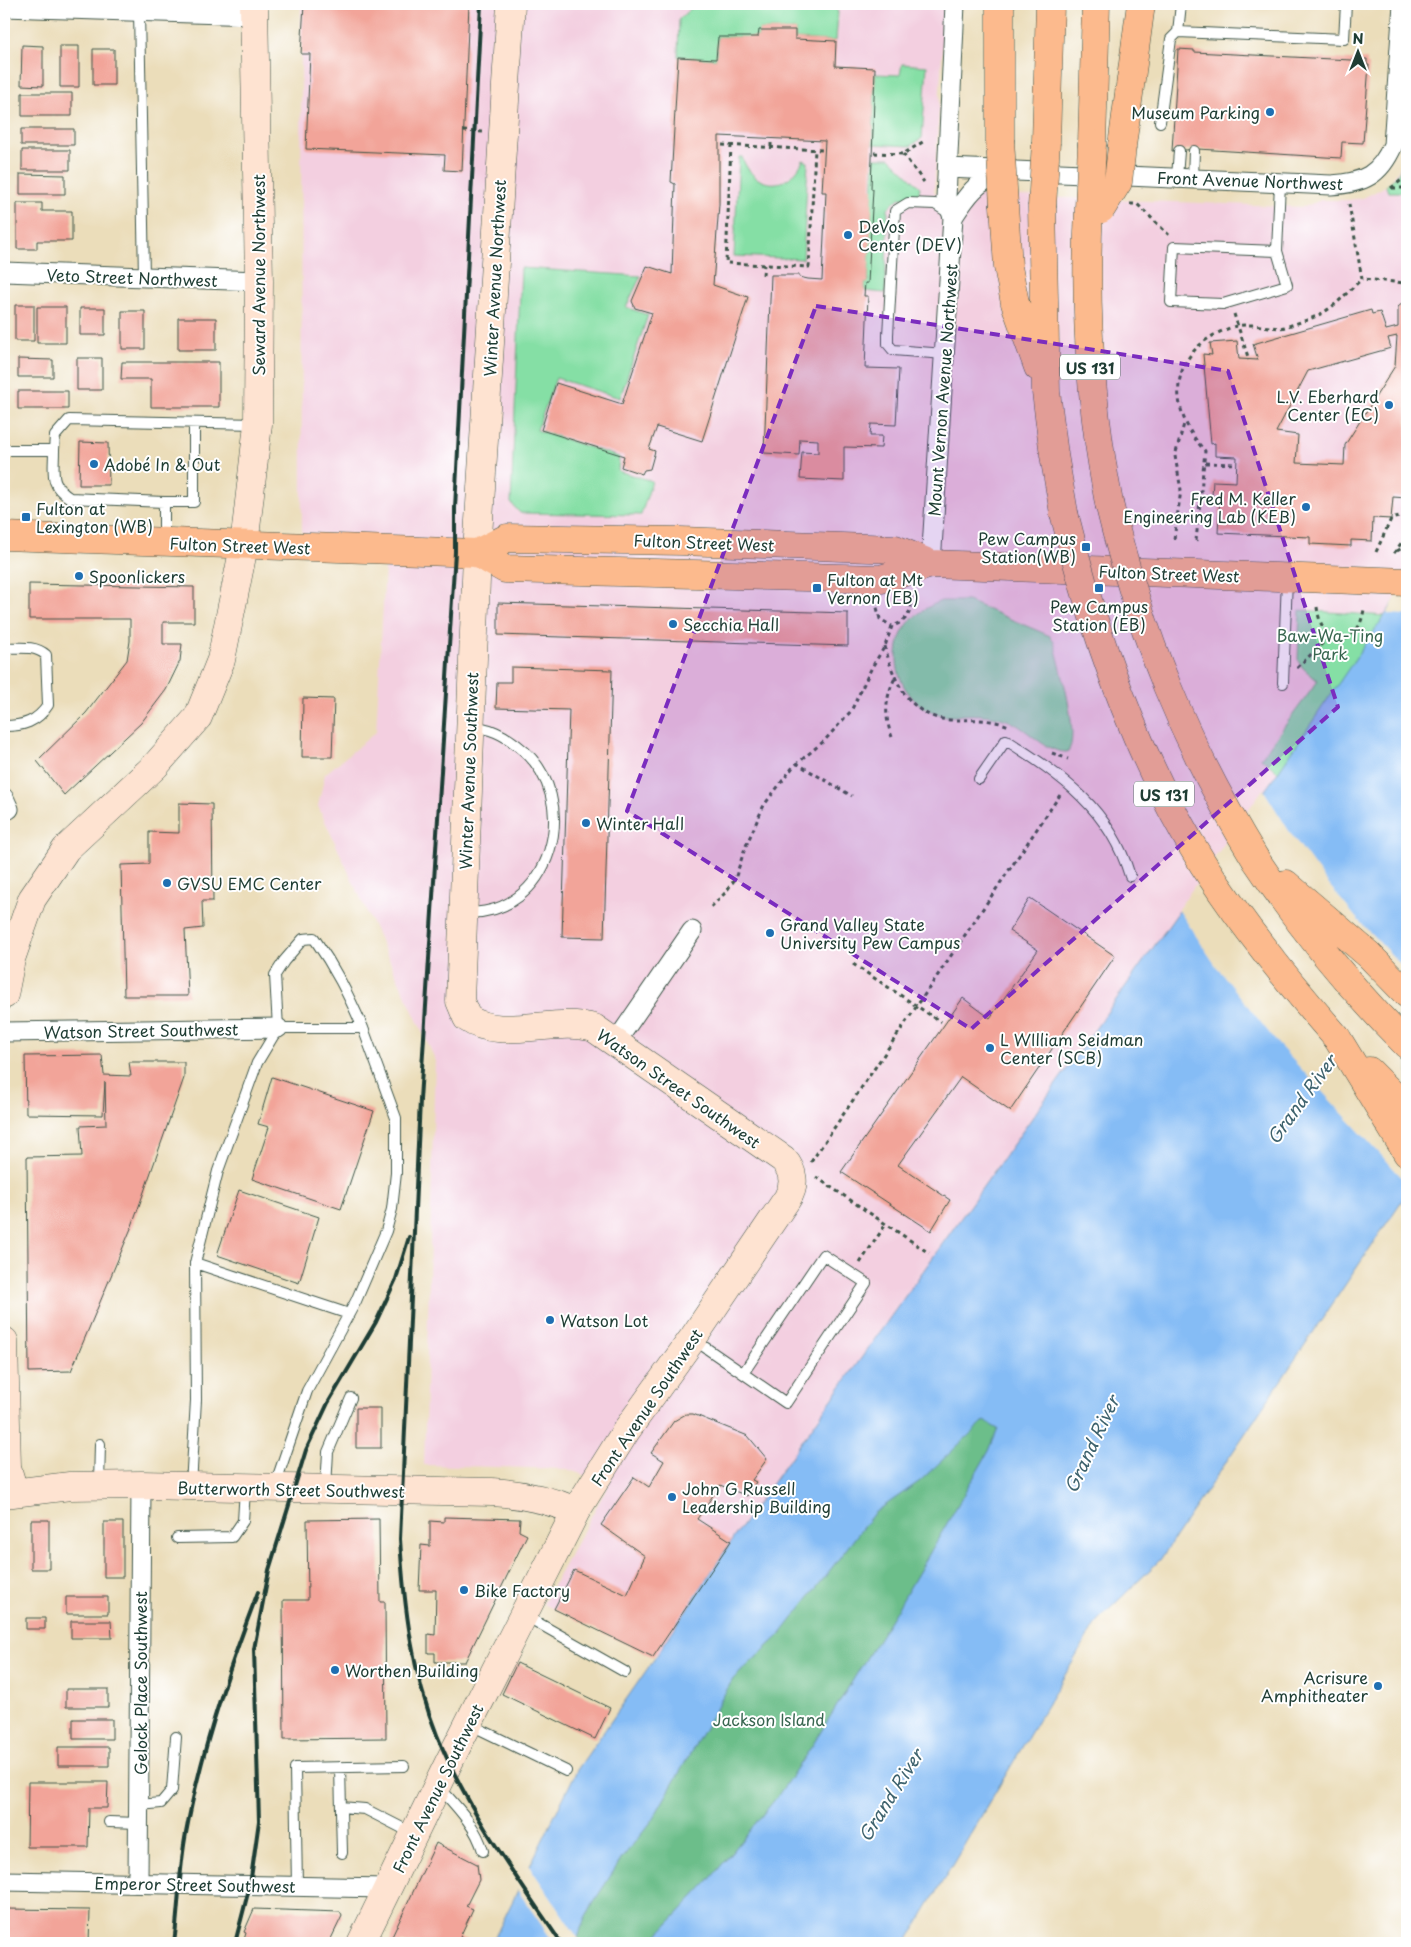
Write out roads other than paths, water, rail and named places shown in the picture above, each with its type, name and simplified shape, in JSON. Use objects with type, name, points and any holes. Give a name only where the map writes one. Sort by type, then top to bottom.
[{"type":"main road","points":[[1000,4],[1000,140],[1008,267],[1015,302],[1046,392]]},
{"type":"main road","name":"US 131","points":[[1050,4],[1042,207],[1046,392],[1064,513],[1081,579],[1115,684],[1161,788],[1203,863],[1253,935],[1292,986],[1337,1038],[1407,1109]]},
{"type":"main road","name":"US 131","points":[[1096,4],[1092,144],[1093,216],[1086,277],[1091,385],[1109,503],[1128,577],[1162,678],[1199,760],[1228,815],[1280,896],[1359,994],[1407,1045]]},
{"type":"main road","points":[[1093,216],[1118,182],[1141,4]]},
{"type":"main road","name":"Fulton Street West","points":[[4,536],[477,553],[505,569],[881,579],[932,564],[1405,582]]},
{"type":"main road","points":[[1256,860],[1368,955],[1407,994]]},
{"type":"main road","points":[[1337,1038],[1407,1153]]},
{"type":"street","name":"Winter Avenue Northwest","points":[[477,553],[511,4]]},
{"type":"street","name":"Mount Vernon Avenue Northwest","points":[[932,564],[953,217],[946,198],[955,4]]},
{"type":"street","name":"Front Avenue Northwest","points":[[948,168],[1185,177],[1280,184],[1349,184],[1364,179],[1378,170],[1393,144],[1403,4]]},
{"type":"street","points":[[4,7],[139,11],[254,10]]},
{"type":"street","name":"Seward Avenue Northwest","points":[[4,995],[11,959],[32,899],[66,849],[155,766],[198,717],[221,660],[244,546],[258,424],[259,281],[254,10]]},
{"type":"street","points":[[953,217],[965,199],[982,180],[1002,170]]},
{"type":"street","name":"Veto Street Northwest","points":[[4,272],[259,281]]},
{"type":"street","name":"Winter Avenue Southwest","points":[[459,989],[477,553]]},
{"type":"street","points":[[616,1042],[692,931]]},
{"type":"street","name":"Watson Street Southwest","points":[[459,989],[460,1001],[467,1018],[485,1026],[506,1028],[578,1024],[594,1028],[789,1165],[807,1171]]},
{"type":"street","name":"Watson Street Southwest","points":[[4,1032],[278,1028]]},
{"type":"street","name":"Front Avenue Southwest","points":[[361,1943],[437,1785],[576,1511],[626,1431],[807,1171]]},
{"type":"street","points":[[4,1341],[6,1461],[9,1493]]},
{"type":"street","name":"Butterworth Street Southwest","points":[[9,1493],[99,1485],[141,1485],[524,1494],[550,1500],[576,1511]]},
{"type":"street","name":"Gelock Place Southwest","points":[[138,1882],[141,1485]]},
{"type":"street","name":"Emperor Street Southwest","points":[[4,1881],[387,1888]]},
{"type":"lane","points":[[1178,32],[1181,4]]},
{"type":"lane","points":[[1160,122],[1171,38],[1178,32],[1344,39],[1346,4]]},
{"type":"lane","points":[[139,11],[144,277]]},
{"type":"lane","points":[[1179,151],[1185,177]]},
{"type":"lane","points":[[1185,177],[1194,151]]},
{"type":"lane","points":[[1277,251],[1174,247],[1171,302],[1224,304],[1287,285],[1277,251],[1280,184]]},
{"type":"lane","points":[[945,354],[905,353],[893,350],[888,344],[894,219],[895,211],[908,203],[935,204],[953,217]]},
{"type":"lane","points":[[194,422],[194,502],[70,498],[58,491],[55,483],[55,436],[69,420],[194,422],[258,424]]},
{"type":"lane","points":[[4,450],[54,450]]},
{"type":"lane","points":[[164,502],[164,543]]},
{"type":"lane","points":[[1283,683],[1287,578]]},
{"type":"lane","points":[[4,648],[32,648],[41,650],[46,656],[48,705],[30,723],[4,726]]},
{"type":"lane","points":[[463,912],[480,913],[490,911],[523,892],[536,878],[548,853],[554,832],[554,808],[551,789],[544,772],[534,760],[504,735],[488,728],[470,726]]},
{"type":"lane","points":[[979,779],[1006,740],[1035,758],[1076,789],[1111,830],[1124,856],[1130,876]]},
{"type":"lane","points":[[190,1487],[196,1400],[195,1263],[218,1171],[257,1063],[278,1028],[275,975],[284,961],[304,939],[314,938],[340,976],[363,1028],[396,1118],[396,1173],[386,1231],[349,1314],[307,1391],[273,1489]]},
{"type":"lane","points":[[278,1028],[363,1028]]},
{"type":"lane","points":[[692,1338],[744,1372],[743,1375],[786,1403],[866,1283],[823,1255],[744,1372]]},
{"type":"lane","points":[[195,1263],[349,1314]]},
{"type":"lane","points":[[326,1490],[328,1452],[352,1398]]},
{"type":"lane","points":[[99,1485],[100,1444]]},
{"type":"lane","points":[[177,1538],[232,1537],[243,1521],[245,1488]]},
{"type":"lane","points":[[523,1614],[625,1672]]},
{"type":"lane","points":[[468,1723],[566,1771]]},
{"type":"lane","points":[[109,1822],[140,1814],[161,1803],[172,1790],[176,1737]]},
{"type":"lane","points":[[297,1886],[295,1768],[404,1766]]},
{"type":"lane","points":[[340,1767],[342,1853]]},
{"type":"lane","points":[[437,1785],[463,1814],[480,1839],[483,1851]]},
{"type":"lane","points":[[341,1807],[365,1808],[414,1834]]},
{"type":"water","name":"Grand River","points":[[1407,583],[1407,1193],[1160,1560],[1097,1621],[906,1943],[650,1943],[707,1883],[777,1797],[812,1746],[902,1601],[989,1451],[998,1429],[984,1421],[920,1481],[874,1513],[780,1635],[733,1679],[651,1822],[622,1858],[593,1903],[581,1927],[577,1943],[492,1943],[577,1770],[657,1655],[734,1537],[1278,772]]},
{"type":"railway","points":[[481,4],[455,508],[455,552],[420,1100],[400,1539],[407,1614],[415,1663],[428,1712],[437,1735],[477,1816],[561,1943]]},
{"type":"railway","points":[[235,1943],[250,1885],[259,1821],[254,1649],[269,1570],[306,1450],[328,1403],[376,1322],[396,1279],[409,1237]]},
{"type":"railway","points":[[174,1943],[180,1874],[199,1772],[226,1681],[258,1592]]},
{"type":"place","name":"Museum Parking","points":[[1270,112]]},
{"type":"place","name":"DeVos Center (DEV)","points":[[848,235]]},
{"type":"place","name":"L.V. Eberhard Center (EC)","points":[[1389,405]]},
{"type":"place","name":"Adobé In & Out","points":[[94,464]]},
{"type":"place","name":"Fred M. Keller Engineering Lab (KEB)","points":[[1306,507]]},
{"type":"place","name":"Fulton at Lexington (WB)","points":[[26,517]]},
{"type":"place","name":"Pew Campus Station(WB)","points":[[1086,547]]},
{"type":"place","name":"Spoonlickers","points":[[79,576]]},
{"type":"place","name":"Fulton at Mt Vernon (EB)","points":[[817,588]]},
{"type":"place","name":"Pew Campus Station (EB)","points":[[1099,588]]},
{"type":"place","name":"Secchia Hall","points":[[673,624]]},
{"type":"place","name":"Winter Hall","points":[[586,823]]},
{"type":"place","name":"GVSU EMC Center","points":[[167,883]]},
{"type":"place","name":"Grand Valley State University Pew Campus","points":[[770,933]]},
{"type":"place","name":"L WIlliam Seidman Center (SCB)","points":[[990,1048]]},
{"type":"place","name":"Watson Lot","points":[[550,1320]]},
{"type":"place","name":"John G Russell Leadership Building","points":[[672,1497]]},
{"type":"place","name":"Bike Factory","points":[[464,1590]]},
{"type":"place","name":"Worthen Building","points":[[335,1670]]},
{"type":"place","name":"Acrisure Amphitheater","points":[[1378,1686]]},
{"type":"park label","name":"Baw-Wa-Ting Park","points":[[1330,644]]},
{"type":"park label","name":"Jackson Island","points":[[769,1719]]}]
